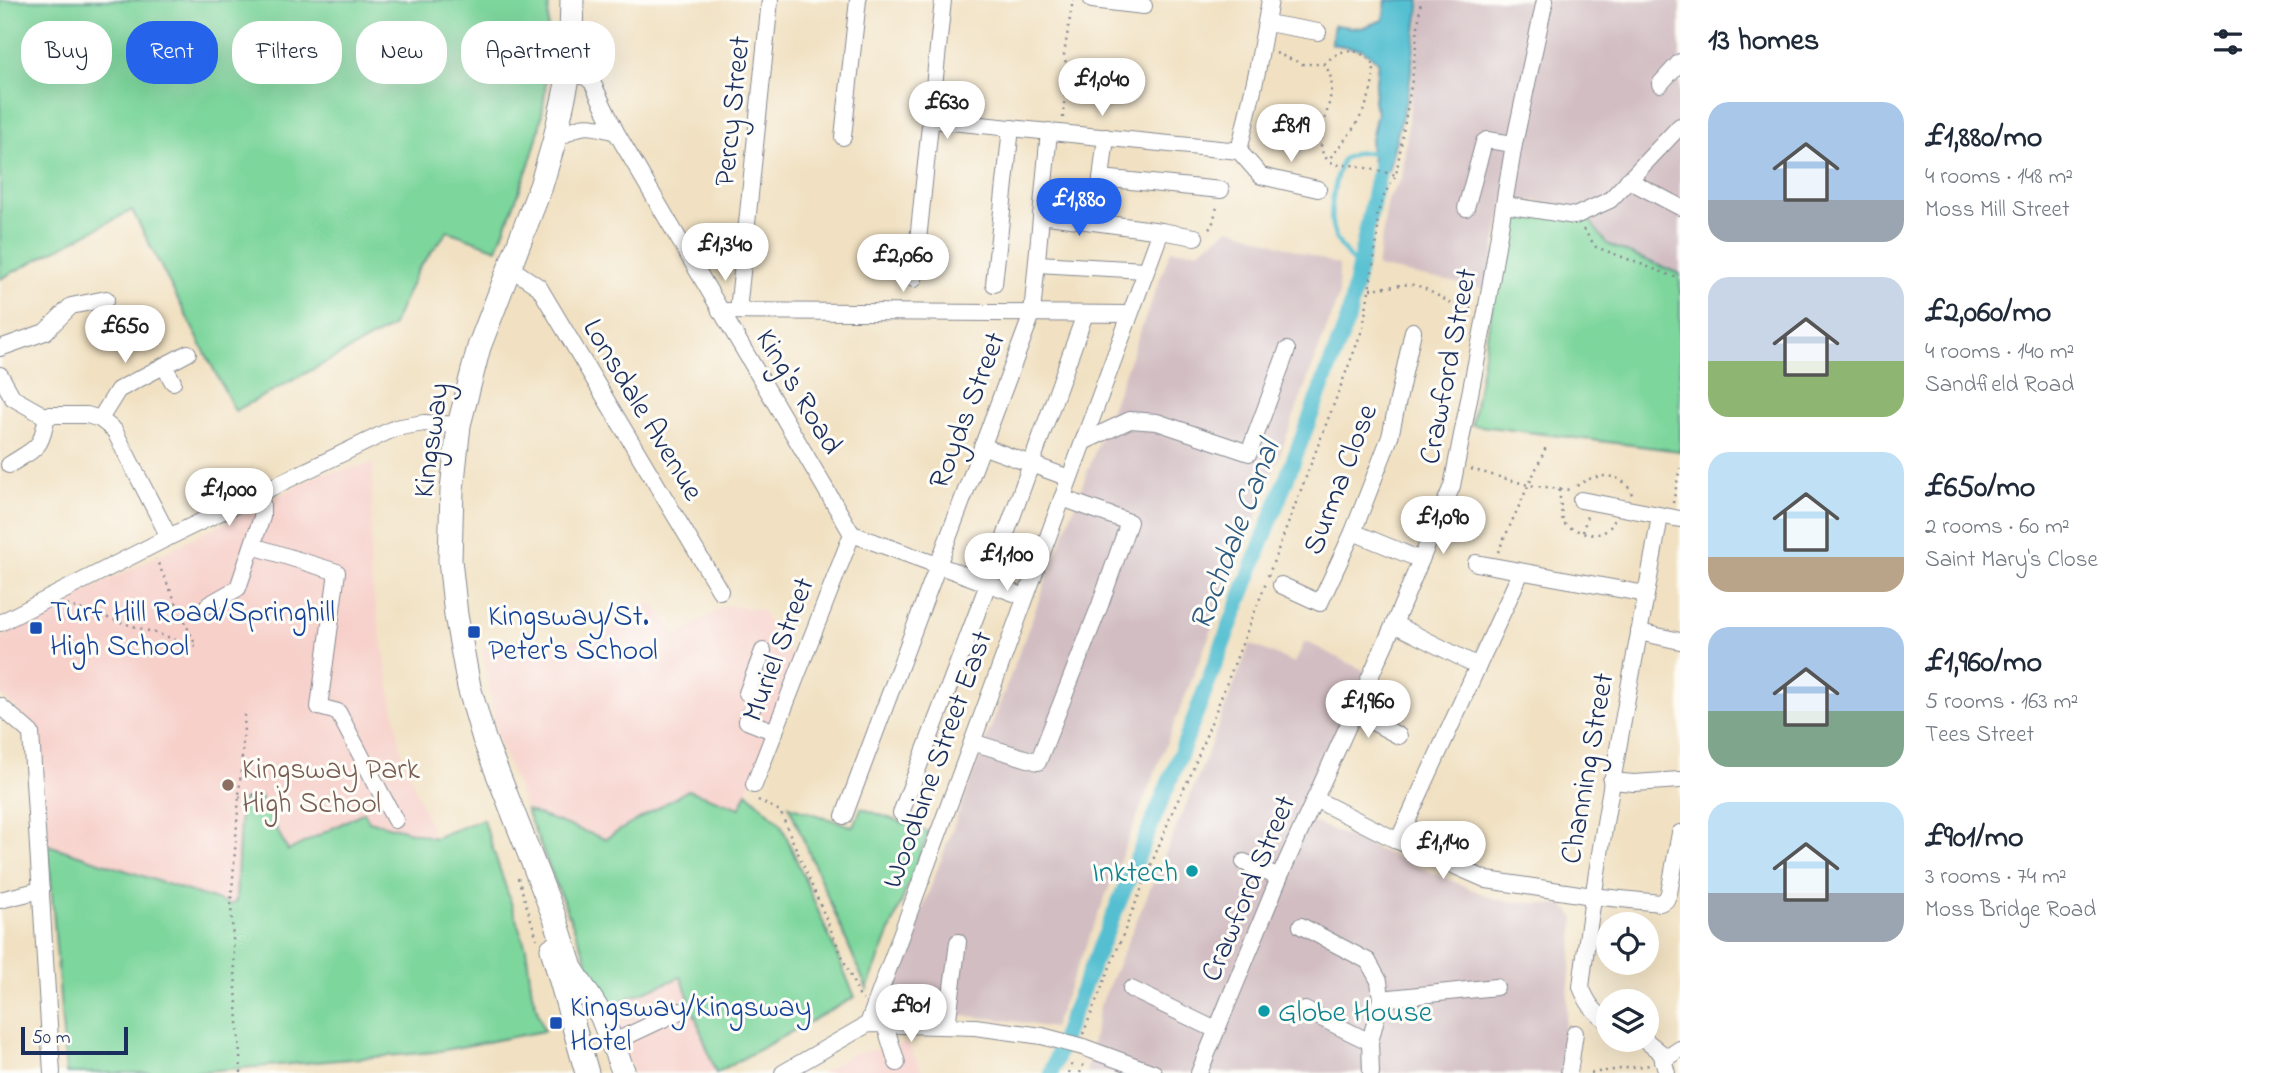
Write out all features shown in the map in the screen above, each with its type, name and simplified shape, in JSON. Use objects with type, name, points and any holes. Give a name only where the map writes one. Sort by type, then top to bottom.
[{"type":"highway","name":"Kingsway","points":[[571,21],[572,0]]},
{"type":"highway","name":"Kingsway","points":[[567,84],[541,186],[479,347],[459,425],[452,490],[450,560],[456,615],[469,687],[484,739],[571,968],[601,1015],[624,1073]]},
{"type":"highway","name":"Kingsway","points":[[543,890],[554,961],[587,1073]]},
{"type":"highway","points":[[571,968],[609,1073]]},
{"type":"street","name":"Percy Street","points":[[738,311],[770,0]]},
{"type":"street","points":[[843,137],[858,0]]},
{"type":"street","points":[[914,279],[943,0]]},
{"type":"street","points":[[1092,0],[1144,6]]},
{"type":"street","points":[[1244,157],[1246,119],[1270,0]]},
{"type":"street","name":"Crawford Street","points":[[1199,1073],[1279,878],[1394,624],[1452,486],[1486,312],[1514,144],[1545,0]]},
{"type":"street","points":[[1267,23],[1318,32]]},
{"type":"street","points":[[1660,84],[1680,62]]},
{"type":"street","name":"King's Road","points":[[593,84],[616,132],[852,534]]},
{"type":"street","points":[[931,120],[1106,137],[1244,157],[1261,176],[1318,189]]},
{"type":"street","points":[[554,142],[570,129],[591,125],[616,132]]},
{"type":"street","points":[[994,284],[1011,128]]},
{"type":"street","name":"Royds Street","points":[[845,816],[1032,314],[1041,215],[1055,132]]},
{"type":"street","points":[[1505,205],[1575,216],[1609,200],[1678,132]]},
{"type":"street","points":[[1096,221],[1106,137]]},
{"type":"street","points":[[1466,208],[1484,142],[1487,140],[1514,144]]},
{"type":"street","points":[[1101,178],[1220,190]]},
{"type":"street","points":[[1628,180],[1680,207]]},
{"type":"street","points":[[1041,215],[1120,224],[1195,237]]},
{"type":"street","name":"Woodbine Street East","points":[[868,1024],[1161,231]]},
{"type":"street","points":[[1037,264],[1145,270]]},
{"type":"street","name":"Lonsdale Avenue","points":[[509,267],[539,287],[720,591]]},
{"type":"street","points":[[0,348],[45,332],[71,306],[106,299]]},
{"type":"street","points":[[720,311],[1129,314]]},
{"type":"street","points":[[901,813],[988,584],[1085,314]]},
{"type":"street","name":"Surma Close","points":[[1281,585],[1320,603],[1353,532],[1390,438],[1413,331]]},
{"type":"street","points":[[1083,442],[1130,419],[1157,422],[1249,453],[1287,350]]},
{"type":"street","points":[[100,419],[118,390],[188,353]]},
{"type":"street","points":[[164,366],[173,382]]},
{"type":"street","points":[[0,375],[13,398],[43,415],[87,415],[100,419],[114,430],[169,537]]},
{"type":"street","points":[[9,465],[40,445],[47,415]]},
{"type":"street","points":[[0,624],[150,546],[395,428],[424,423],[459,425]]},
{"type":"street","points":[[982,446],[1069,478]]},
{"type":"street","points":[[208,606],[238,588],[262,517],[262,503],[257,494]]},
{"type":"street","points":[[1577,495],[1617,507],[1670,517]]},
{"type":"street","points":[[972,742],[1038,762],[1100,605],[1129,522],[1062,498]]},
{"type":"street","name":"Channing Street","points":[[1596,1012],[1581,987],[1592,896],[1646,594],[1670,517]]},
{"type":"street","points":[[1353,532],[1421,560]]},
{"type":"street","points":[[852,534],[1025,597]]},
{"type":"street","name":"Muriel Street","points":[[754,785],[852,534]]},
{"type":"street","points":[[253,546],[337,572],[319,707],[338,712],[395,820]]},
{"type":"street","points":[[1483,565],[1646,594]]},
{"type":"street","points":[[1398,841],[1521,572]]},
{"type":"street","points":[[1394,624],[1478,666]]},
{"type":"street","points":[[1639,632],[1680,641]]},
{"type":"street","points":[[763,651],[747,693],[757,697],[747,721],[775,732]]},
{"type":"street","points":[[0,706],[31,733],[52,1073]]},
{"type":"street","points":[[1353,712],[1399,736]]},
{"type":"street","points":[[1611,781],[1634,783],[1680,780]]},
{"type":"street","points":[[1315,799],[1398,841],[1487,880],[1660,903],[1666,900],[1670,893],[1680,834]]},
{"type":"street","points":[[1244,862],[1279,878]]},
{"type":"street","points":[[0,900],[41,890]]},
{"type":"street","points":[[1301,926],[1368,961],[1379,981],[1381,999],[1370,1042],[1371,1073]]},
{"type":"street","points":[[947,1026],[958,942]]},
{"type":"street","points":[[1381,999],[1496,987]]},
{"type":"street","points":[[1131,989],[1216,1030]]},
{"type":"street","points":[[1306,1010],[1370,1042]]},
{"type":"street","points":[[612,1043],[680,1011]]},
{"type":"street","points":[[784,1073],[868,1024],[975,1027],[1042,1036],[1080,1046],[1154,1073]]},
{"type":"street","points":[[886,1025],[897,1063]]},
{"type":"street","points":[[1569,1073],[1575,1033]]},
{"type":"street","points":[[1665,1067],[1680,1049]]},
{"type":"path","points":[[1055,132],[1067,69],[1064,54],[1073,0]]},
{"type":"path","points":[[1069,1073],[1174,808],[1191,774],[1363,328],[1378,234],[1377,215],[1396,175],[1412,80],[1421,0]]},
{"type":"path","points":[[1261,48],[1302,64],[1323,64],[1329,69],[1332,93],[1321,145],[1328,160],[1333,164],[1355,165],[1396,175]]},
{"type":"path","points":[[1323,64],[1344,50],[1361,53],[1374,65],[1368,105],[1345,141],[1328,160]]},
{"type":"path","points":[[1575,216],[1596,247],[1680,279]]},
{"type":"path","points":[[1370,289],[1410,284],[1422,287],[1456,306],[1486,312]]},
{"type":"path","points":[[1483,565],[1546,447]]},
{"type":"path","points":[[1456,465],[1577,495],[1586,479],[1606,476],[1620,479],[1630,487],[1634,510]]},
{"type":"path","points":[[1670,517],[1680,468]]},
{"type":"path","points":[[1559,490],[1563,523],[1572,530],[1588,534],[1604,532],[1613,525],[1617,507]]},
{"type":"path","points":[[48,599],[196,646],[150,546]]},
{"type":"path","points":[[241,1073],[231,905],[245,714]]},
{"type":"path","points":[[754,785],[750,797],[780,811],[860,999],[875,1006]]},
{"type":"path","points":[[239,797],[263,793]]},
{"type":"path","points":[[1591,1073],[1638,1065],[1665,1067]]},
{"type":"shaded area","points":[[1422,0],[1680,0],[1680,274],[1607,244],[1581,208],[1505,197],[1486,289],[1377,267],[1388,199],[1402,178]]},
{"type":"shaded area","points":[[1230,228],[1339,265],[1339,295],[1253,526],[1053,1028],[1006,1020],[885,1008],[1171,250],[1198,251]]},
{"type":"shaded area","name":"Kingsway Park High School","points":[[373,464],[370,573],[401,751],[434,838],[483,819],[526,948],[532,993],[544,1031],[434,1052],[183,1073],[66,1073],[39,730],[0,694],[0,639],[15,627],[321,474]]},
{"type":"shaded area","points":[[652,601],[678,636],[725,605],[761,610],[796,662],[747,792],[781,824],[855,997],[716,1073],[634,1073],[498,740],[482,648],[598,637]]},
{"type":"shaded area","points":[[1305,641],[1365,671],[1301,817],[1497,900],[1564,906],[1575,918],[1561,1073],[1086,1073],[1100,1006],[1200,772],[1250,644],[1295,663]]},
{"type":"shaded area","points":[[908,1043],[923,1073],[821,1073],[852,1054]]},
{"type":"green space","points":[[0,0],[549,0],[548,21],[461,21],[461,84],[545,84],[538,135],[497,249],[448,231],[418,269],[392,327],[235,411],[132,210],[0,279]]},
{"type":"green space","points":[[1508,210],[1587,217],[1607,244],[1680,274],[1680,451],[1472,425]]},
{"type":"green space","points":[[688,790],[740,808],[747,792],[781,824],[855,997],[716,1073],[681,977],[606,1007],[526,810],[605,839]]},
{"type":"green space","points":[[260,797],[288,851],[364,812],[369,821],[434,838],[483,819],[526,948],[532,993],[544,1031],[434,1052],[183,1073],[66,1073],[48,845],[231,905],[236,901],[241,801]]},
{"type":"green space","points":[[789,806],[854,827],[861,808],[929,832],[867,989]]},
{"type":"water","points":[[1386,0],[1420,0],[1409,88],[1388,171],[1374,168],[1370,145],[1377,112],[1374,102],[1378,61],[1361,49],[1331,44],[1334,25],[1361,28],[1383,20]]},
{"type":"waterway","name":"Rochdale Canal","points":[[1051,1073],[1070,1019],[1175,768],[1348,319],[1384,148]]},
{"type":"waterway","points":[[1358,268],[1333,231],[1331,210],[1343,159],[1356,153],[1376,152]]},
{"type":"place","name":"Turf Hill Road/Springhill High School","points":[[36,628]]},
{"type":"place","name":"Kingsway/St. Peter's School","points":[[474,632]]},
{"type":"place","name":"Kingsway Park High School","points":[[228,785]]},
{"type":"place","name":"Inktech","points":[[1192,871]]},
{"type":"place","name":"Globe House","points":[[1264,1011]]},
{"type":"place","name":"Kingsway/Kingsway Hotel","points":[[556,1023]]}]
